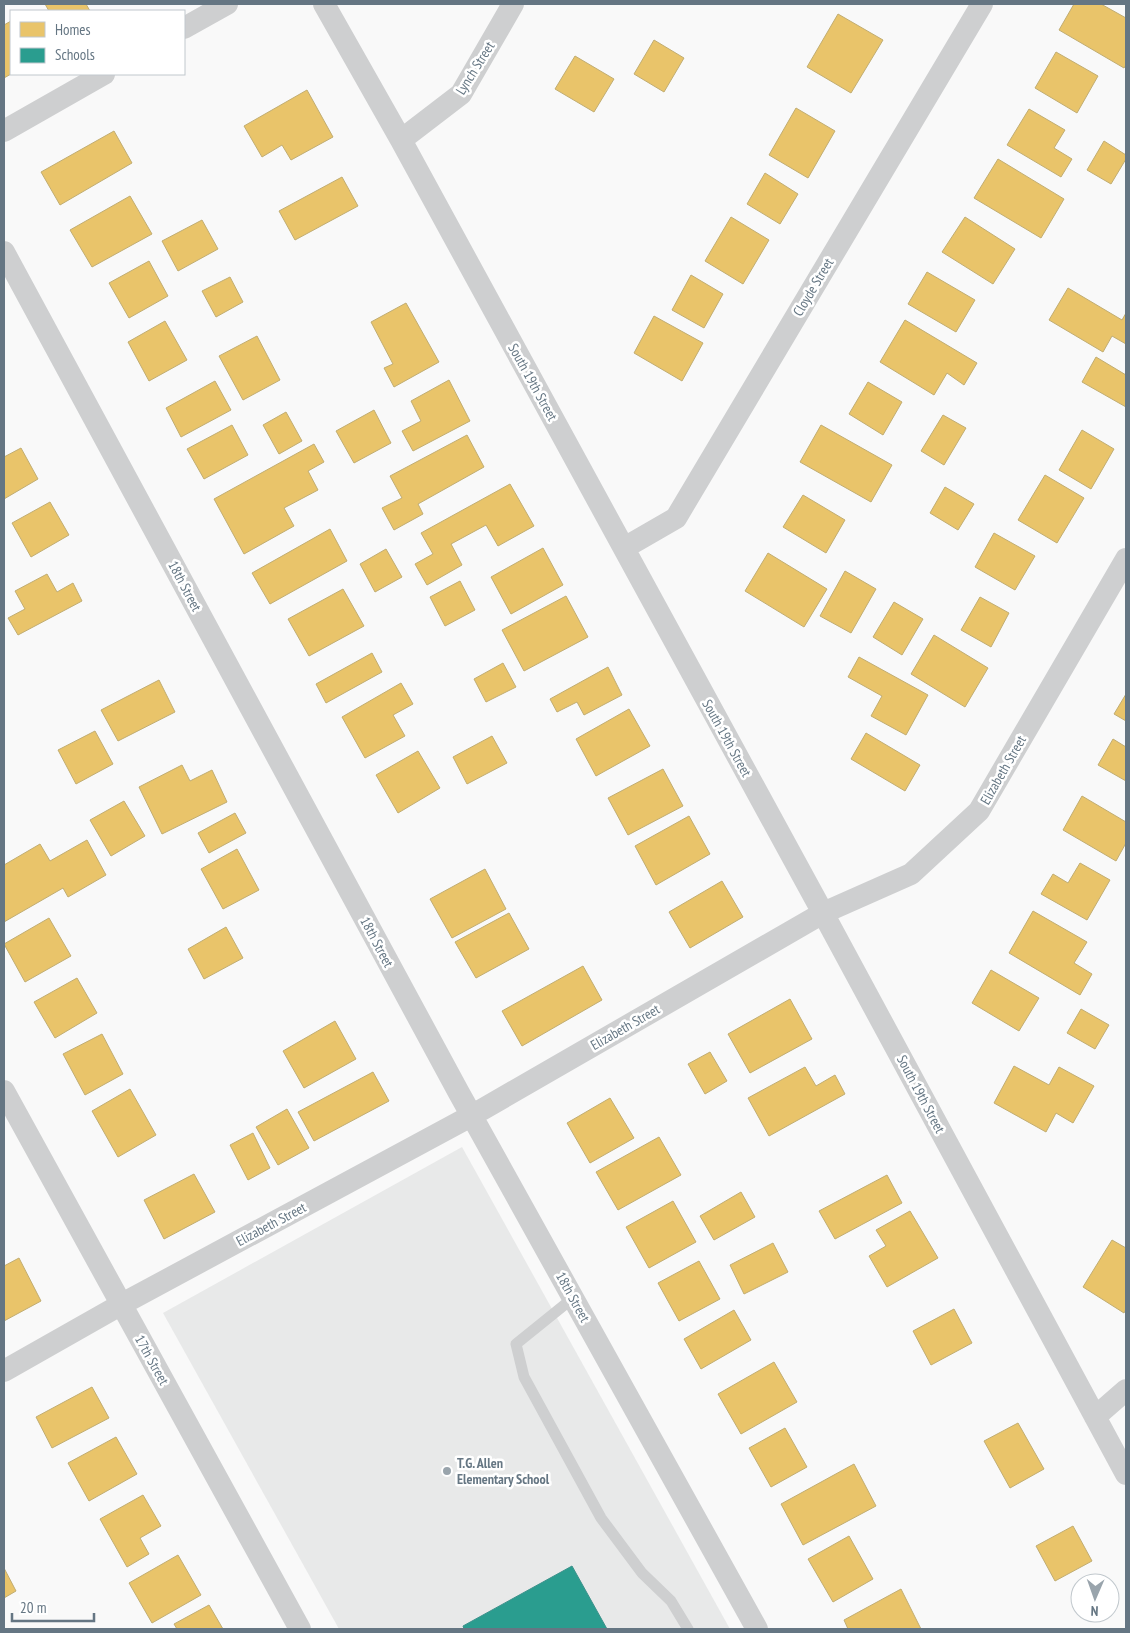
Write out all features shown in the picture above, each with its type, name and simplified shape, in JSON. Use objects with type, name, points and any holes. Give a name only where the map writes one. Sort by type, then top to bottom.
[{"type":"street","points":[[185,27],[227,4]]},
{"type":"street","name":"South 19th Street","points":[[324,4],[401,140],[624,548],[1126,1474]]},
{"type":"street","name":"Lynch Street","points":[[401,140],[461,94],[514,4]]},
{"type":"street","name":"Cloyde Street","points":[[624,548],[676,518],[982,4]]},
{"type":"street","points":[[4,131],[102,75]]},
{"type":"street","name":"18th Street","points":[[4,252],[471,1116],[757,1629]]},
{"type":"street","name":"Elizabeth Street","points":[[4,1371],[122,1304],[471,1116],[823,913],[911,874],[979,811],[1126,559]]},
{"type":"street","name":"17th Street","points":[[4,1092],[300,1629]]},
{"type":"street","points":[[1095,1417],[1126,1390]]},
{"type":"lane","points":[[573,1298],[516,1344],[524,1378],[601,1518],[642,1574],[671,1601],[688,1629]]},
{"type":"shaded area","name":"T.G. Allen Elementary School","points":[[462,1147],[730,1629],[339,1629],[163,1313]]},
{"type":"building: Homes","points":[[45,4],[86,4],[89,10],[48,10]]},
{"type":"building: Homes","points":[[1074,4],[1101,4],[1126,18],[1126,65],[1124,68],[1059,30]]},
{"type":"building: Homes","points":[[838,14],[883,40],[851,93],[807,67]]},
{"type":"building: Homes","points":[[10,22],[10,75],[4,78],[4,25]]},
{"type":"building: Homes","points":[[654,40],[684,58],[664,92],[634,74]]},
{"type":"building: Homes","points":[[1056,52],[1098,76],[1077,113],[1035,88]]},
{"type":"building: Homes","points":[[575,56],[614,79],[594,112],[555,89]]},
{"type":"building: Homes","points":[[307,90],[333,137],[291,160],[282,145],[262,157],[244,126]]},
{"type":"building: Homes","points":[[796,108],[835,131],[808,178],[769,155]]},
{"type":"building: Homes","points":[[1029,109],[1065,130],[1054,148],[1072,159],[1061,177],[1007,145]]},
{"type":"building: Homes","points":[[114,131],[132,163],[60,205],[41,172]]},
{"type":"building: Homes","points":[[1104,141],[1126,155],[1126,159],[1111,184],[1087,170]]},
{"type":"building: Homes","points":[[998,159],[1064,199],[1041,238],[974,198]]},
{"type":"building: Homes","points":[[765,173],[798,194],[780,224],[747,204]]},
{"type":"building: Homes","points":[[342,177],[358,206],[295,240],[279,211]]},
{"type":"building: Homes","points":[[130,196],[152,234],[92,267],[70,230]]},
{"type":"building: Homes","points":[[731,217],[769,240],[743,284],[705,261]]},
{"type":"building: Homes","points":[[965,217],[1015,249],[993,284],[942,252]]},
{"type":"building: Homes","points":[[202,220],[218,249],[178,271],[162,241]]},
{"type":"building: Homes","points":[[149,261],[168,296],[129,318],[109,283]]},
{"type":"building: Homes","points":[[927,272],[975,300],[956,332],[908,304]]},
{"type":"building: Homes","points":[[691,275],[723,294],[704,328],[672,310]]},
{"type":"building: Homes","points":[[230,277],[243,302],[216,317],[202,291]]},
{"type":"building: Homes","points":[[1068,288],[1122,320],[1126,313],[1126,344],[1112,336],[1103,352],[1049,320]]},
{"type":"building: Homes","points":[[406,303],[439,362],[394,387],[384,368],[393,364],[371,322]]},
{"type":"building: Homes","points":[[654,316],[703,343],[682,381],[634,353]]},
{"type":"building: Homes","points":[[905,320],[977,363],[964,385],[947,373],[934,395],[880,362]]},
{"type":"building: Homes","points":[[165,321],[187,360],[149,381],[128,342]]},
{"type":"building: Homes","points":[[257,336],[280,380],[243,400],[219,356]]},
{"type":"building: Homes","points":[[1096,357],[1126,375],[1126,407],[1082,382]]},
{"type":"building: Homes","points":[[449,380],[470,421],[413,451],[402,431],[421,421],[411,401]]},
{"type":"building: Homes","points":[[215,381],[231,410],[181,437],[166,408]]},
{"type":"building: Homes","points":[[868,382],[902,402],[883,435],[849,414]]},
{"type":"building: Homes","points":[[374,410],[391,443],[354,463],[336,431]]},
{"type":"building: Homes","points":[[286,412],[302,441],[279,454],[263,425]]},
{"type":"building: Homes","points":[[943,415],[966,428],[944,465],[921,451]]},
{"type":"building: Homes","points":[[232,425],[248,455],[204,479],[187,449]]},
{"type":"building: Homes","points":[[821,425],[892,465],[871,502],[800,462]]},
{"type":"building: Homes","points":[[1082,430],[1114,449],[1091,489],[1059,470]]},
{"type":"building: Homes","points":[[467,435],[484,467],[418,504],[423,514],[394,530],[382,508],[402,498],[390,476]]},
{"type":"building: Homes","points":[[314,444],[324,462],[308,471],[318,490],[284,508],[294,526],[244,554],[214,499]]},
{"type":"building: Homes","points":[[21,448],[38,479],[4,499],[4,457]]},
{"type":"building: Homes","points":[[1045,475],[1084,498],[1057,543],[1018,520]]},
{"type":"building: Homes","points":[[510,484],[534,526],[498,546],[486,525],[451,544],[462,565],[427,585],[415,564],[433,554],[421,533]]},
{"type":"building: Homes","points":[[945,487],[974,504],[958,530],[930,513]]},
{"type":"building: Homes","points":[[803,495],[845,520],[826,553],[783,527]]},
{"type":"building: Homes","points":[[50,502],[69,535],[31,557],[12,523]]},
{"type":"building: Homes","points":[[330,529],[347,561],[270,604],[252,573]]},
{"type":"building: Homes","points":[[994,533],[1035,556],[1015,590],[975,567]]},
{"type":"building: Homes","points":[[543,548],[563,585],[511,614],[491,577]]},
{"type":"building: Homes","points":[[386,549],[402,577],[375,592],[360,564]]},
{"type":"building: Homes","points":[[768,553],[827,589],[804,627],[745,591]]},
{"type":"building: Homes","points":[[845,571],[876,589],[851,633],[820,616]]},
{"type":"building: Homes","points":[[47,574],[57,592],[73,583],[82,601],[18,635],[8,618],[25,609],[15,591]]},
{"type":"building: Homes","points":[[460,581],[475,610],[445,626],[430,597]]},
{"type":"building: Homes","points":[[343,589],[364,626],[309,656],[288,619]]},
{"type":"building: Homes","points":[[566,596],[588,637],[524,671],[502,630]]},
{"type":"building: Homes","points":[[980,597],[1009,613],[991,647],[961,630]]},
{"type":"building: Homes","points":[[894,602],[923,619],[902,655],[873,637]]},
{"type":"building: Homes","points":[[934,635],[988,668],[965,707],[911,674]]},
{"type":"building: Homes","points":[[372,653],[382,672],[326,703],[316,684]]},
{"type":"building: Homes","points":[[859,657],[928,695],[906,735],[871,716],[882,696],[848,677]]},
{"type":"building: Homes","points":[[503,663],[516,687],[486,702],[474,679]]},
{"type":"building: Homes","points":[[608,667],[622,695],[584,715],[577,702],[557,712],[550,699]]},
{"type":"building: Homes","points":[[159,680],[175,712],[118,741],[101,710]]},
{"type":"building: Homes","points":[[401,683],[413,704],[393,715],[405,736],[365,758],[342,717]]},
{"type":"building: Homes","points":[[1126,694],[1126,721],[1114,714]]},
{"type":"building: Homes","points":[[629,709],[650,746],[596,776],[576,739]]},
{"type":"building: Homes","points":[[95,731],[113,764],[76,784],[58,750]]},
{"type":"building: Homes","points":[[866,733],[920,765],[905,791],[851,759]]},
{"type":"building: Homes","points":[[492,736],[507,763],[467,784],[453,757]]},
{"type":"building: Homes","points":[[1113,739],[1126,747],[1126,781],[1098,765]]},
{"type":"building: Homes","points":[[418,751],[440,788],[398,813],[376,775]]},
{"type":"building: Homes","points":[[182,765],[190,781],[212,770],[227,802],[162,834],[139,787]]},
{"type":"building: Homes","points":[[663,769],[683,806],[628,835],[608,798]]},
{"type":"building: Homes","points":[[1082,796],[1126,822],[1126,843],[1116,861],[1063,830]]},
{"type":"building: Homes","points":[[124,801],[145,836],[111,856],[90,820]]},
{"type":"building: Homes","points":[[235,813],[246,833],[209,853],[198,833]]},
{"type":"building: Homes","points":[[689,816],[710,854],[656,885],[635,846]]},
{"type":"building: Homes","points":[[87,840],[106,875],[68,897],[63,888],[4,922],[4,865],[40,844],[50,861]]},
{"type":"building: Homes","points":[[237,849],[259,890],[223,909],[201,869]]},
{"type":"building: Homes","points":[[1080,863],[1110,880],[1087,920],[1041,894],[1053,874],[1068,883]]},
{"type":"building: Homes","points":[[485,869],[506,909],[452,938],[430,899]]},
{"type":"building: Homes","points":[[722,881],[743,917],[690,948],[669,912]]},
{"type":"building: Homes","points":[[1033,911],[1087,942],[1074,963],[1092,974],[1080,995],[1009,953]]},
{"type":"building: Homes","points":[[509,913],[529,949],[476,978],[455,942]]},
{"type":"building: Homes","points":[[49,918],[71,956],[25,982],[4,944]]},
{"type":"building: Homes","points":[[226,927],[243,958],[204,979],[188,949]]},
{"type":"building: Homes","points":[[583,966],[602,1000],[522,1046],[502,1011]]},
{"type":"building: Homes","points":[[991,970],[1039,998],[1019,1031],[972,1003]]},
{"type":"building: Homes","points":[[77,978],[97,1013],[55,1038],[34,1002]]},
{"type":"building: Homes","points":[[790,999],[812,1039],[750,1073],[728,1034]]},
{"type":"building: Homes","points":[[1081,1009],[1109,1025],[1095,1049],[1067,1033]]},
{"type":"building: Homes","points":[[335,1021],[356,1059],[304,1088],[283,1051]]},
{"type":"building: Homes","points":[[102,1034],[123,1074],[85,1095],[63,1054]]},
{"type":"building: Homes","points":[[710,1052],[727,1081],[705,1094],[688,1064]]},
{"type":"building: Homes","points":[[1014,1066],[1049,1085],[1059,1067],[1094,1086],[1073,1123],[1056,1113],[1046,1132],[994,1103]]},
{"type":"building: Homes","points":[[805,1067],[816,1086],[835,1075],[845,1094],[769,1136],[748,1098]]},
{"type":"building: Homes","points":[[373,1072],[389,1101],[314,1141],[298,1112]]},
{"type":"building: Homes","points":[[130,1089],[156,1135],[118,1157],[92,1111]]},
{"type":"building: Homes","points":[[610,1098],[634,1138],[590,1163],[567,1123]]},
{"type":"building: Homes","points":[[287,1109],[309,1148],[278,1165],[256,1127]]},
{"type":"building: Homes","points":[[253,1133],[270,1168],[248,1180],[230,1145]]},
{"type":"building: Homes","points":[[659,1137],[681,1175],[618,1210],[596,1172]]},
{"type":"building: Homes","points":[[194,1174],[215,1212],[164,1239],[144,1200]]},
{"type":"building: Homes","points":[[887,1175],[902,1203],[835,1239],[819,1211]]},
{"type":"building: Homes","points":[[741,1192],[755,1217],[714,1240],[700,1216]]},
{"type":"building: Homes","points":[[673,1201],[696,1242],[649,1268],[626,1227]]},
{"type":"building: Homes","points":[[910,1211],[938,1258],[887,1287],[869,1256],[886,1246],[876,1230]]},
{"type":"building: Homes","points":[[1112,1240],[1126,1248],[1126,1309],[1124,1313],[1083,1287]]},
{"type":"building: Homes","points":[[773,1243],[788,1272],[744,1294],[730,1265]]},
{"type":"building: Homes","points":[[19,1258],[41,1301],[4,1321],[4,1266]]},
{"type":"building: Homes","points":[[699,1261],[720,1299],[679,1321],[658,1283]]},
{"type":"building: Homes","points":[[954,1309],[972,1343],[931,1365],[913,1331]]},
{"type":"building: Homes","points":[[734,1310],[751,1340],[701,1369],[684,1339]]},
{"type":"building: Homes","points":[[774,1362],[797,1402],[741,1434],[718,1394]]},
{"type":"building: Homes","points":[[92,1387],[109,1418],[52,1448],[36,1417]]},
{"type":"building: Homes","points":[[1018,1423],[1044,1469],[1010,1488],[984,1441]]},
{"type":"building: Homes","points":[[785,1428],[807,1467],[771,1487],[749,1448]]},
{"type":"building: Homes","points":[[116,1437],[137,1474],[89,1501],[68,1463]]},
{"type":"building: Homes","points":[[854,1464],[876,1506],[803,1545],[781,1504]]},
{"type":"building: Homes","points":[[143,1495],[161,1526],[140,1538],[149,1554],[127,1567],[100,1519]]},
{"type":"building: Homes","points":[[1073,1526],[1092,1561],[1055,1581],[1036,1546]]},
{"type":"building: Homes","points":[[849,1536],[873,1579],[833,1602],[808,1559]]},
{"type":"building: Homes","points":[[178,1555],[201,1595],[152,1623],[129,1583]]},
{"type":"building: Homes","points":[[4,1568],[16,1591],[4,1598]]},
{"type":"building: Homes","points":[[901,1589],[921,1629],[848,1629],[844,1620]]},
{"type":"building: Homes","points":[[209,1605],[223,1629],[177,1629],[174,1624]]},
{"type":"building: Schools","points":[[572,1566],[607,1629],[464,1629],[463,1626]]},
{"type":"place","name":"T.G. Allen Elementary School","points":[[447,1471]]}]
